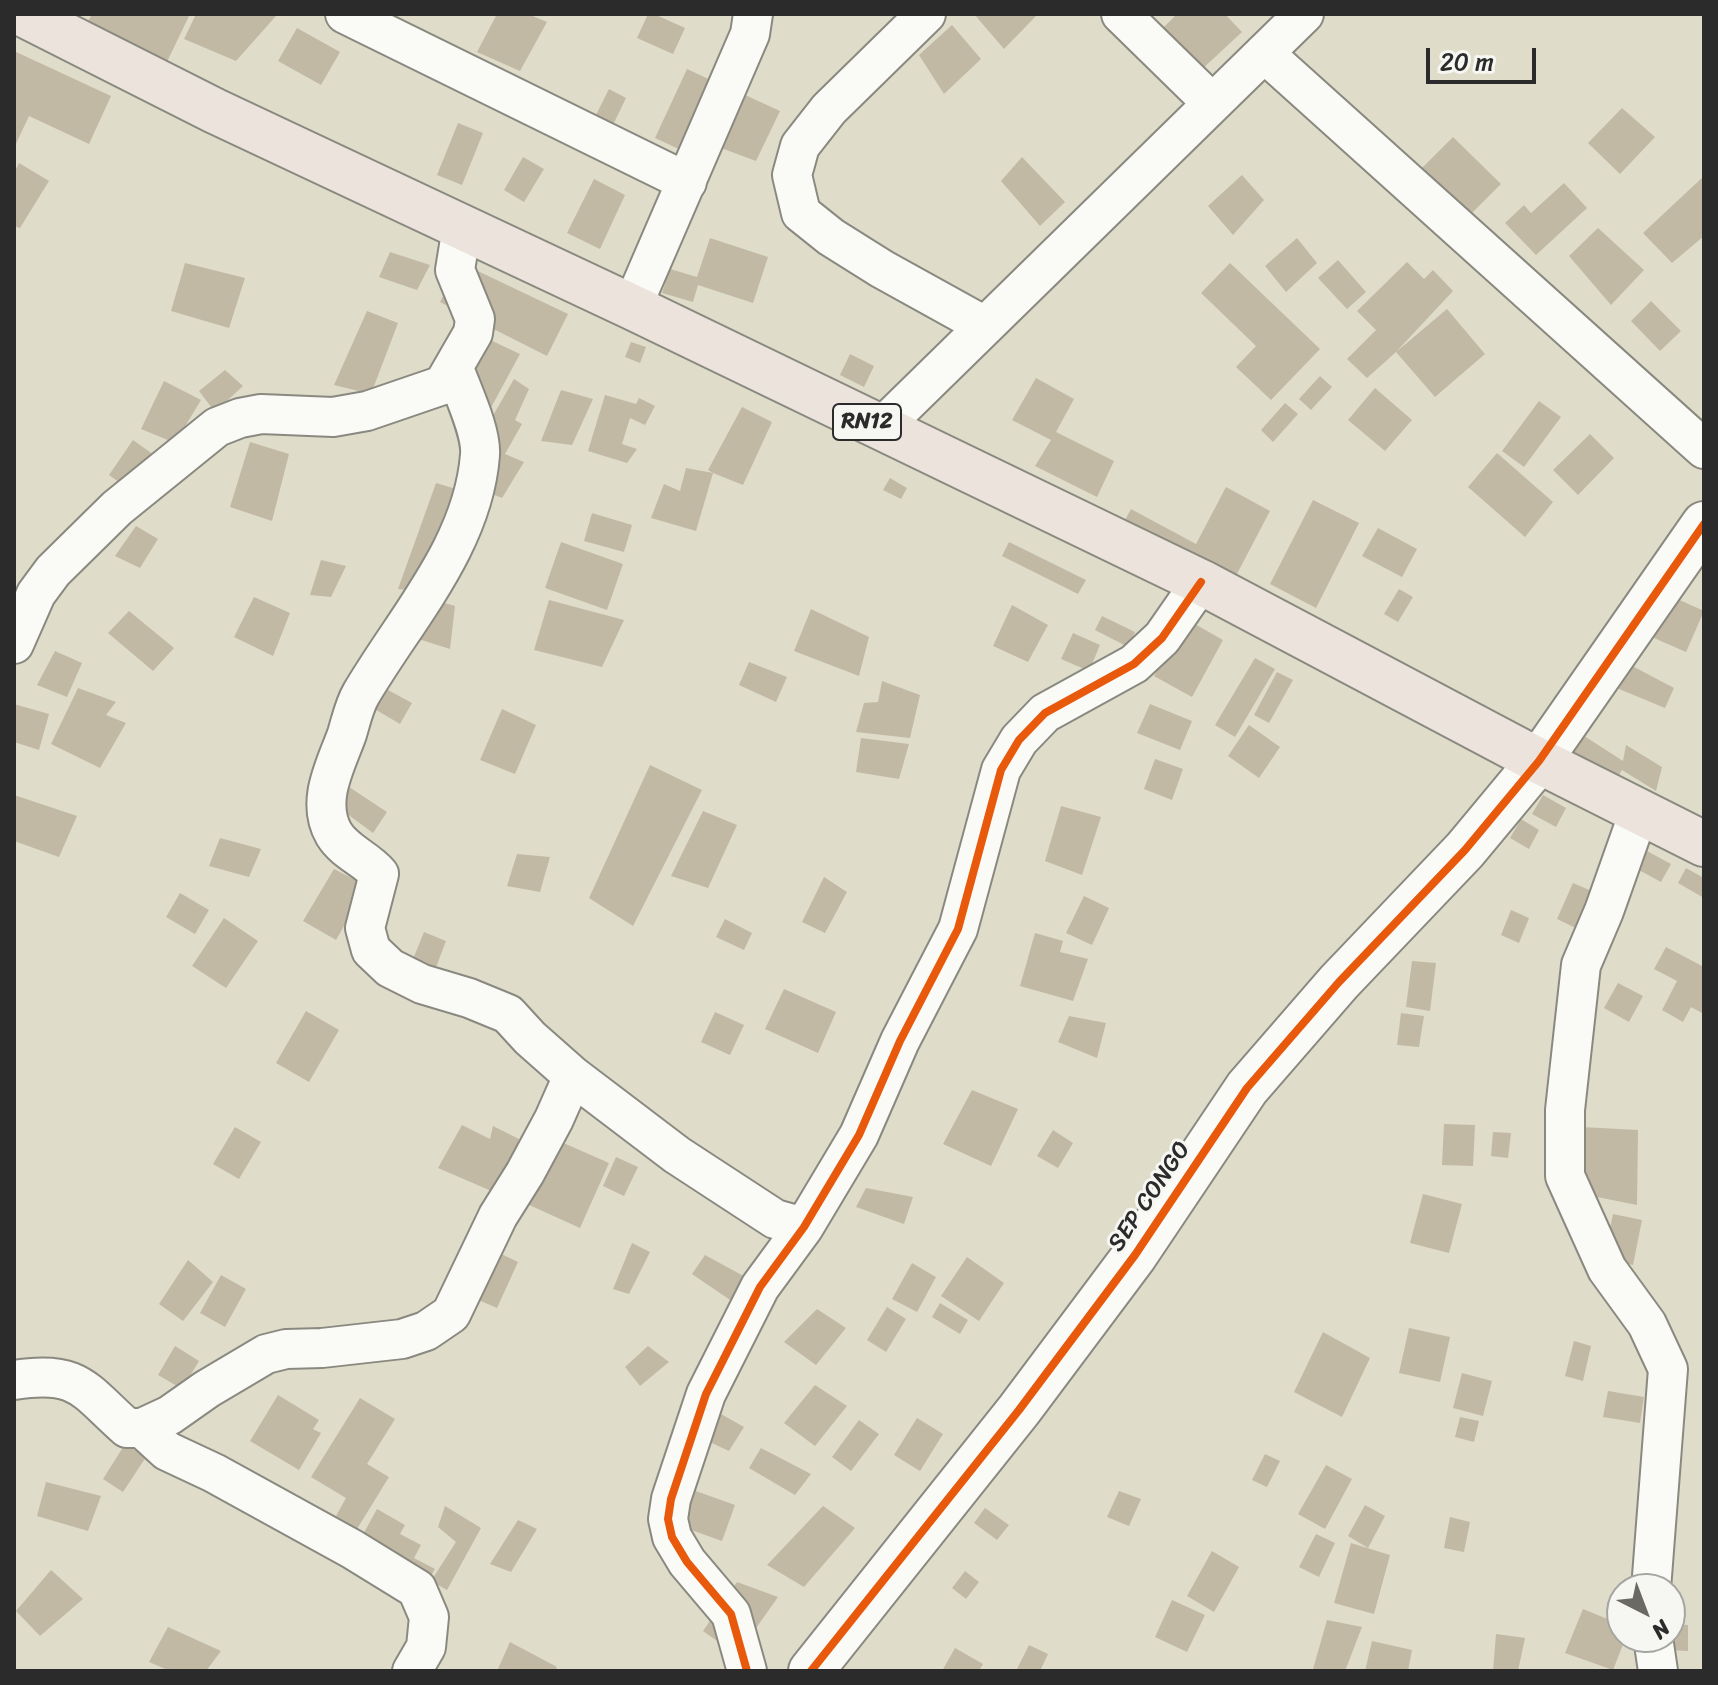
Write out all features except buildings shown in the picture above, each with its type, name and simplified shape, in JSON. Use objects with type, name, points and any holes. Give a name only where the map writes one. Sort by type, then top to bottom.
[{"type":"main road","name":"RN12","points":[[23,14],[215,111],[632,307],[1201,582],[1539,761],[1704,844]]},
{"type":"street","points":[[345,14],[687,182]]},
{"type":"street","points":[[632,307],[750,34],[753,14]]},
{"type":"street","points":[[926,14],[829,109],[800,146],[792,175],[801,213],[831,237],[985,326]]},
{"type":"street","points":[[1121,14],[1212,103]]},
{"type":"street","points":[[880,429],[1304,14]]},
{"type":"street","points":[[1264,53],[1704,449]]},
{"type":"street","points":[[14,644],[36,594],[53,571],[117,508],[217,427],[261,414],[333,417],[367,411],[443,385],[473,333],[475,319],[455,270],[462,227]]},
{"type":"street","points":[[454,368],[481,452],[464,521],[407,626],[360,697],[327,790],[327,815],[334,833],[347,850],[368,861],[379,874],[365,928],[371,950],[390,968],[422,984],[508,1014],[573,1076],[630,1121],[775,1219],[804,1227]]},
{"type":"street","name":"SEP CONGO","points":[[811,1671],[1037,1387],[1135,1255],[1247,1088],[1339,982],[1465,850],[1539,761],[1704,524]]},
{"type":"street","points":[[747,1671],[731,1614],[687,1562],[672,1537],[668,1519],[671,1499],[706,1394],[760,1287],[804,1227],[859,1135],[906,1028],[958,929],[1001,770],[1019,740],[1045,713],[1134,664],[1162,638],[1201,582]]},
{"type":"street","points":[[1639,812],[1581,965],[1565,1110],[1565,1176],[1607,1269],[1647,1324],[1668,1369],[1652,1573]]},
{"type":"street","points":[[14,1380],[45,1377],[68,1379],[83,1387],[127,1428],[142,1428],[170,1415],[217,1382],[266,1354],[286,1349],[402,1339],[426,1331],[451,1314],[498,1216],[554,1119],[573,1076]]},
{"type":"street","points":[[142,1428],[167,1451],[214,1473],[352,1549],[417,1589],[429,1617],[426,1647],[412,1671]]},
{"type":"cycle path","points":[[811,1671],[1019,1410],[1135,1255],[1247,1088],[1339,982],[1465,850],[1539,761],[1704,524]]},
{"type":"cycle path","points":[[747,1671],[731,1614],[687,1562],[672,1537],[668,1519],[671,1499],[706,1394],[760,1287],[804,1227],[859,1135],[900,1041],[958,929],[1001,770],[1019,740],[1045,713],[1134,664],[1162,638],[1201,582]]}]
